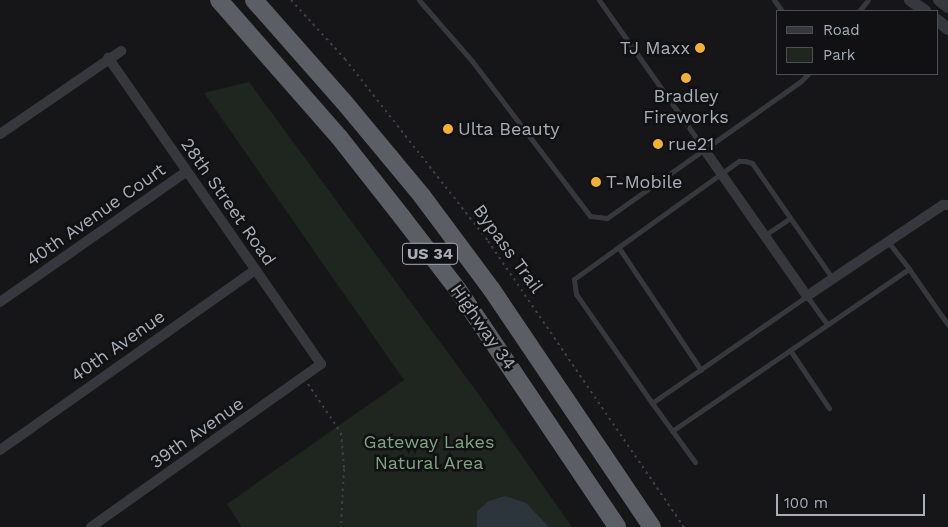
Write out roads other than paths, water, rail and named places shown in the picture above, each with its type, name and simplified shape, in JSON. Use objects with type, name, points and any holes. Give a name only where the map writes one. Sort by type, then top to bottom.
[{"type":"highway","name":"Highway 34","points":[[219,0],[339,137],[458,290],[617,527]]},
{"type":"highway","name":"Highway 34","points":[[254,0],[344,102],[428,203],[498,298],[652,527]]},
{"type":"highway","points":[[266,54],[286,36]]},
{"type":"street","points":[[910,0],[924,10]]},
{"type":"street","points":[[939,0],[948,7]]},
{"type":"street","points":[[938,21],[948,29]]},
{"type":"street","points":[[0,134],[108,58],[121,51]]},
{"type":"street","name":"28th Street Road","points":[[108,58],[321,364]]},
{"type":"street","points":[[704,149],[808,296],[943,205],[948,205]]},
{"type":"street","name":"40th Avenue Court","points":[[0,302],[186,172]]},
{"type":"street","name":"40th Avenue","points":[[0,450],[255,270]]},
{"type":"street","name":"39th Avenue","points":[[91,527],[304,378],[321,364]]},
{"type":"lane","points":[[419,0],[472,61],[590,216],[607,218],[807,75]]},
{"type":"lane","points":[[599,0],[704,149]]},
{"type":"lane","points":[[860,10],[868,0]]},
{"type":"lane","points":[[695,462],[576,294],[574,279],[739,161],[752,163],[833,279]]},
{"type":"lane","points":[[765,235],[790,218]]},
{"type":"lane","points":[[889,243],[909,268],[948,325]]},
{"type":"lane","points":[[619,248],[701,370]]},
{"type":"lane","points":[[672,431],[909,268]]},
{"type":"lane","points":[[652,403],[808,296],[827,324]]},
{"type":"lane","points":[[790,350],[829,408]]},
{"type":"place","name":"TJ Maxx","points":[[700,48]]},
{"type":"place","name":"Bradley Fireworks","points":[[686,78]]},
{"type":"place","name":"Ulta Beauty","points":[[448,129]]},
{"type":"place","name":"rue21","points":[[658,144]]},
{"type":"place","name":"T-Mobile","points":[[596,182]]},
{"type":"park label","name":"Gateway Lakes Natural Area","points":[[429,453]]}]
